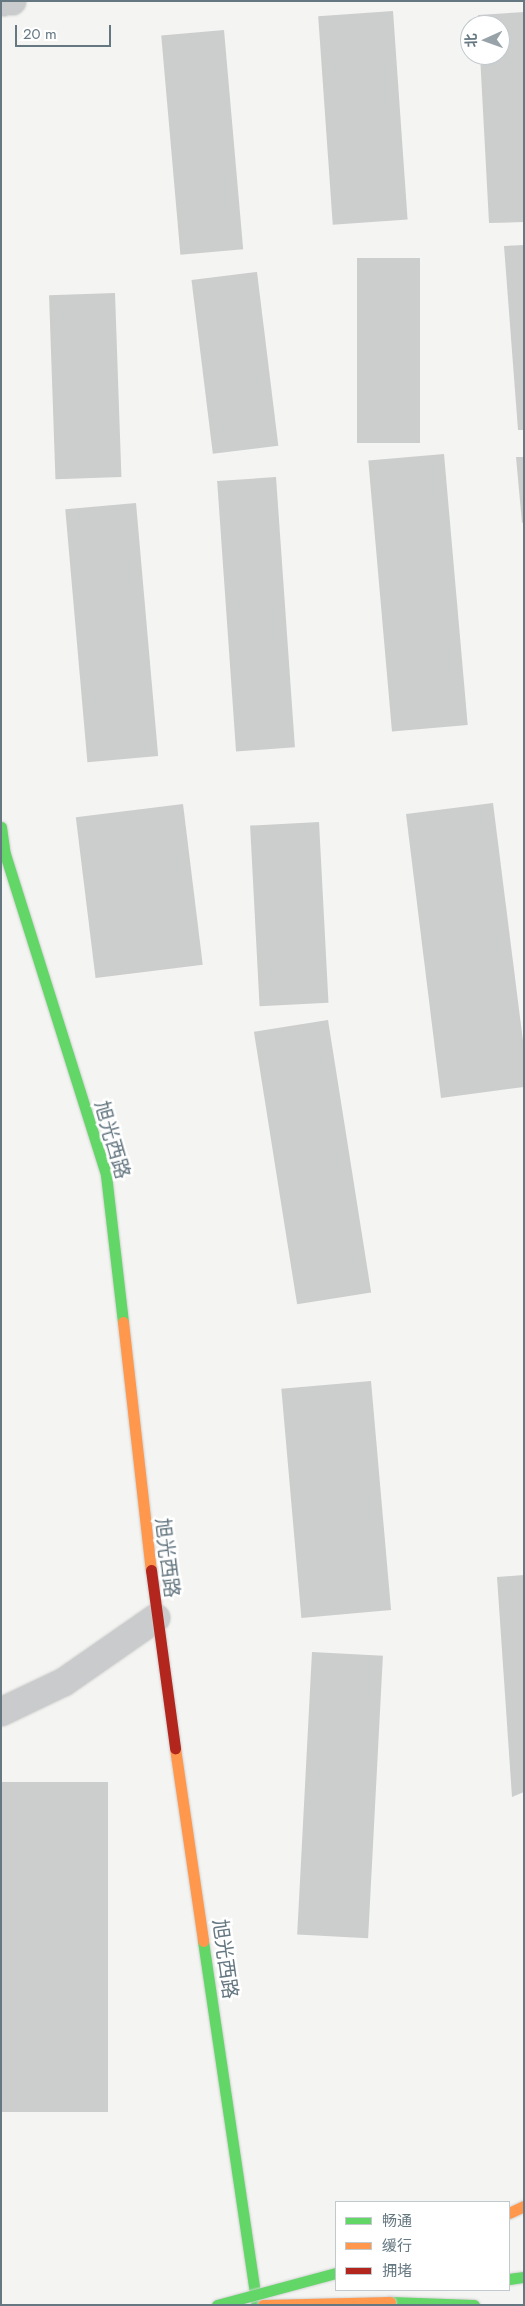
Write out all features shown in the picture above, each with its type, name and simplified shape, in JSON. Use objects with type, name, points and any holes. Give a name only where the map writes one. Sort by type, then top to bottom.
[{"type":"main road","name":"旭光西路","points":[[1,827],[5,854],[106,1175],[156,1618],[257,2305]]},
{"type":"main road","points":[[510,2213],[524,2206]]},
{"type":"main road","points":[[218,2305],[335,2274]]},
{"type":"main road","points":[[510,2279],[524,2277]]},
{"type":"main road","points":[[338,2305],[428,2291]]},
{"type":"main road","points":[[263,2305],[390,2302],[474,2305]]},
{"type":"street","points":[[1,2],[12,1]]},
{"type":"street","points":[[1,1712],[64,1682],[156,1618]]},
{"type":"building","points":[[393,11],[408,219],[333,225],[318,16]]},
{"type":"building","points":[[524,12],[524,222],[489,223],[481,65],[510,65],[510,15],[478,15]]},
{"type":"building","points":[[224,30],[243,249],[180,255],[161,35]]},
{"type":"building","points":[[524,245],[524,430],[518,430],[504,246]]},
{"type":"building","points":[[357,258],[420,258],[420,443],[357,443]]},
{"type":"building","points":[[257,272],[278,446],[213,454],[191,280]]},
{"type":"building","points":[[115,293],[121,477],[55,479],[49,295]]},
{"type":"building","points":[[444,454],[468,725],[392,732],[368,461]]},
{"type":"building","points":[[516,457],[524,457],[524,522],[522,523]]},
{"type":"building","points":[[276,477],[295,747],[236,751],[217,481]]},
{"type":"building","points":[[136,503],[158,756],[87,762],[65,509]]},
{"type":"building","points":[[493,803],[524,1049],[524,1087],[441,1098],[406,814]]},
{"type":"building","points":[[183,804],[203,965],[96,978],[76,817]]},
{"type":"building","points":[[319,822],[328,1003],[260,1006],[250,826]]},
{"type":"building","points":[[328,1020],[371,1293],[297,1304],[254,1032]]},
{"type":"building","points":[[371,1381],[391,1610],[301,1618],[281,1389]]},
{"type":"building","points":[[524,1575],[524,1792],[512,1797],[497,1577]]},
{"type":"building","points":[[312,1652],[383,1656],[368,1938],[297,1935]]},
{"type":"building","points":[[1,1782],[108,1782],[108,2112],[1,2112]]},
{"type":"traffic: fast","points":[[1,827],[5,854],[106,1175],[123,1322]]},
{"type":"traffic: fast","points":[[203,1941],[257,2305]]},
{"type":"traffic: fast","points":[[217,2305],[335,2273]]},
{"type":"traffic: fast","points":[[510,2279],[524,2277]]},
{"type":"traffic: fast","points":[[390,2302],[474,2305]]},
{"type":"traffic: slow","points":[[123,1322],[151,1570]]},
{"type":"traffic: slow","points":[[175,1748],[203,1941]]},
{"type":"traffic: slow","points":[[510,2213],[524,2206]]},
{"type":"traffic: slow","points":[[263,2305],[390,2302]]},
{"type":"traffic: jam","points":[[151,1570],[175,1748]]}]
